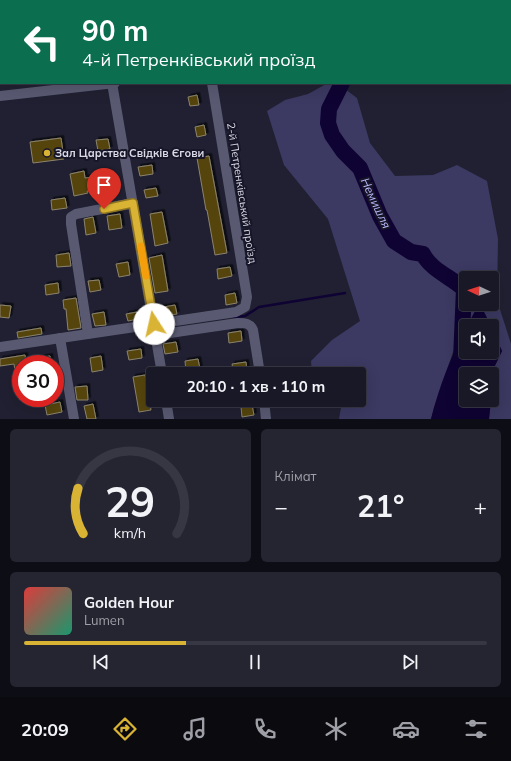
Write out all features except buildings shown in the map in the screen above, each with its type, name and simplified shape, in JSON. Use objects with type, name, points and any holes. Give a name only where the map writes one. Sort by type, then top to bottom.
[{"type":"street","points":[[471,0],[476,0]]},
{"type":"street","points":[[0,96],[103,84]]},
{"type":"street","points":[[112,84],[161,367]]},
{"type":"street","name":"2-й Петренківський проїзд","points":[[212,84],[247,297],[246,316],[253,333],[259,367]]},
{"type":"street","points":[[88,334],[71,218],[76,214],[133,203]]},
{"type":"street","points":[[0,347],[236,312],[246,316],[238,323],[156,335]]},
{"type":"street","points":[[60,338],[74,419]]},
{"type":"street","points":[[167,407],[169,419]]},
{"type":"street","points":[[265,407],[266,419]]},
{"type":"shaded area","points":[[326,84],[338,84],[357,98],[370,143],[395,176],[433,175],[457,165],[487,181],[498,239],[497,271],[459,271],[459,311],[475,311],[471,319],[459,319],[459,341],[453,352],[431,419],[339,419],[341,407],[366,407],[366,367],[311,367],[311,361],[332,340],[360,321],[328,219],[284,165],[267,111],[285,100],[308,94]]},
{"type":"shaded area","points":[[499,306],[511,344],[511,419],[489,419],[490,407],[499,407],[499,367],[494,367],[502,351],[499,344],[499,319],[488,319],[484,311],[499,311]]},
{"type":"shaded area","points":[[475,311],[484,311],[488,319],[471,319]]},
{"type":"shaded area","points":[[459,342],[459,359],[498,359],[494,367],[459,367],[459,407],[490,407],[489,419],[431,419],[446,372]]},
{"type":"shaded area","points":[[499,344],[502,351],[499,357]]},
{"type":"waterway","name":"Немишля","points":[[342,84],[329,109],[328,123],[332,135],[343,151],[360,168],[380,216],[394,241],[411,252],[423,254],[431,265],[464,289],[463,319]]},
{"type":"waterway","points":[[234,317],[245,316],[259,307],[345,293]]},
{"type":"slow traffic","points":[[141,246],[146,276]]},
{"type":"place","name":"Зал Царства Свідків Єгови","points":[[47,153]]},
{"type":"route","points":[[104,209],[133,203],[154,324]]}]
